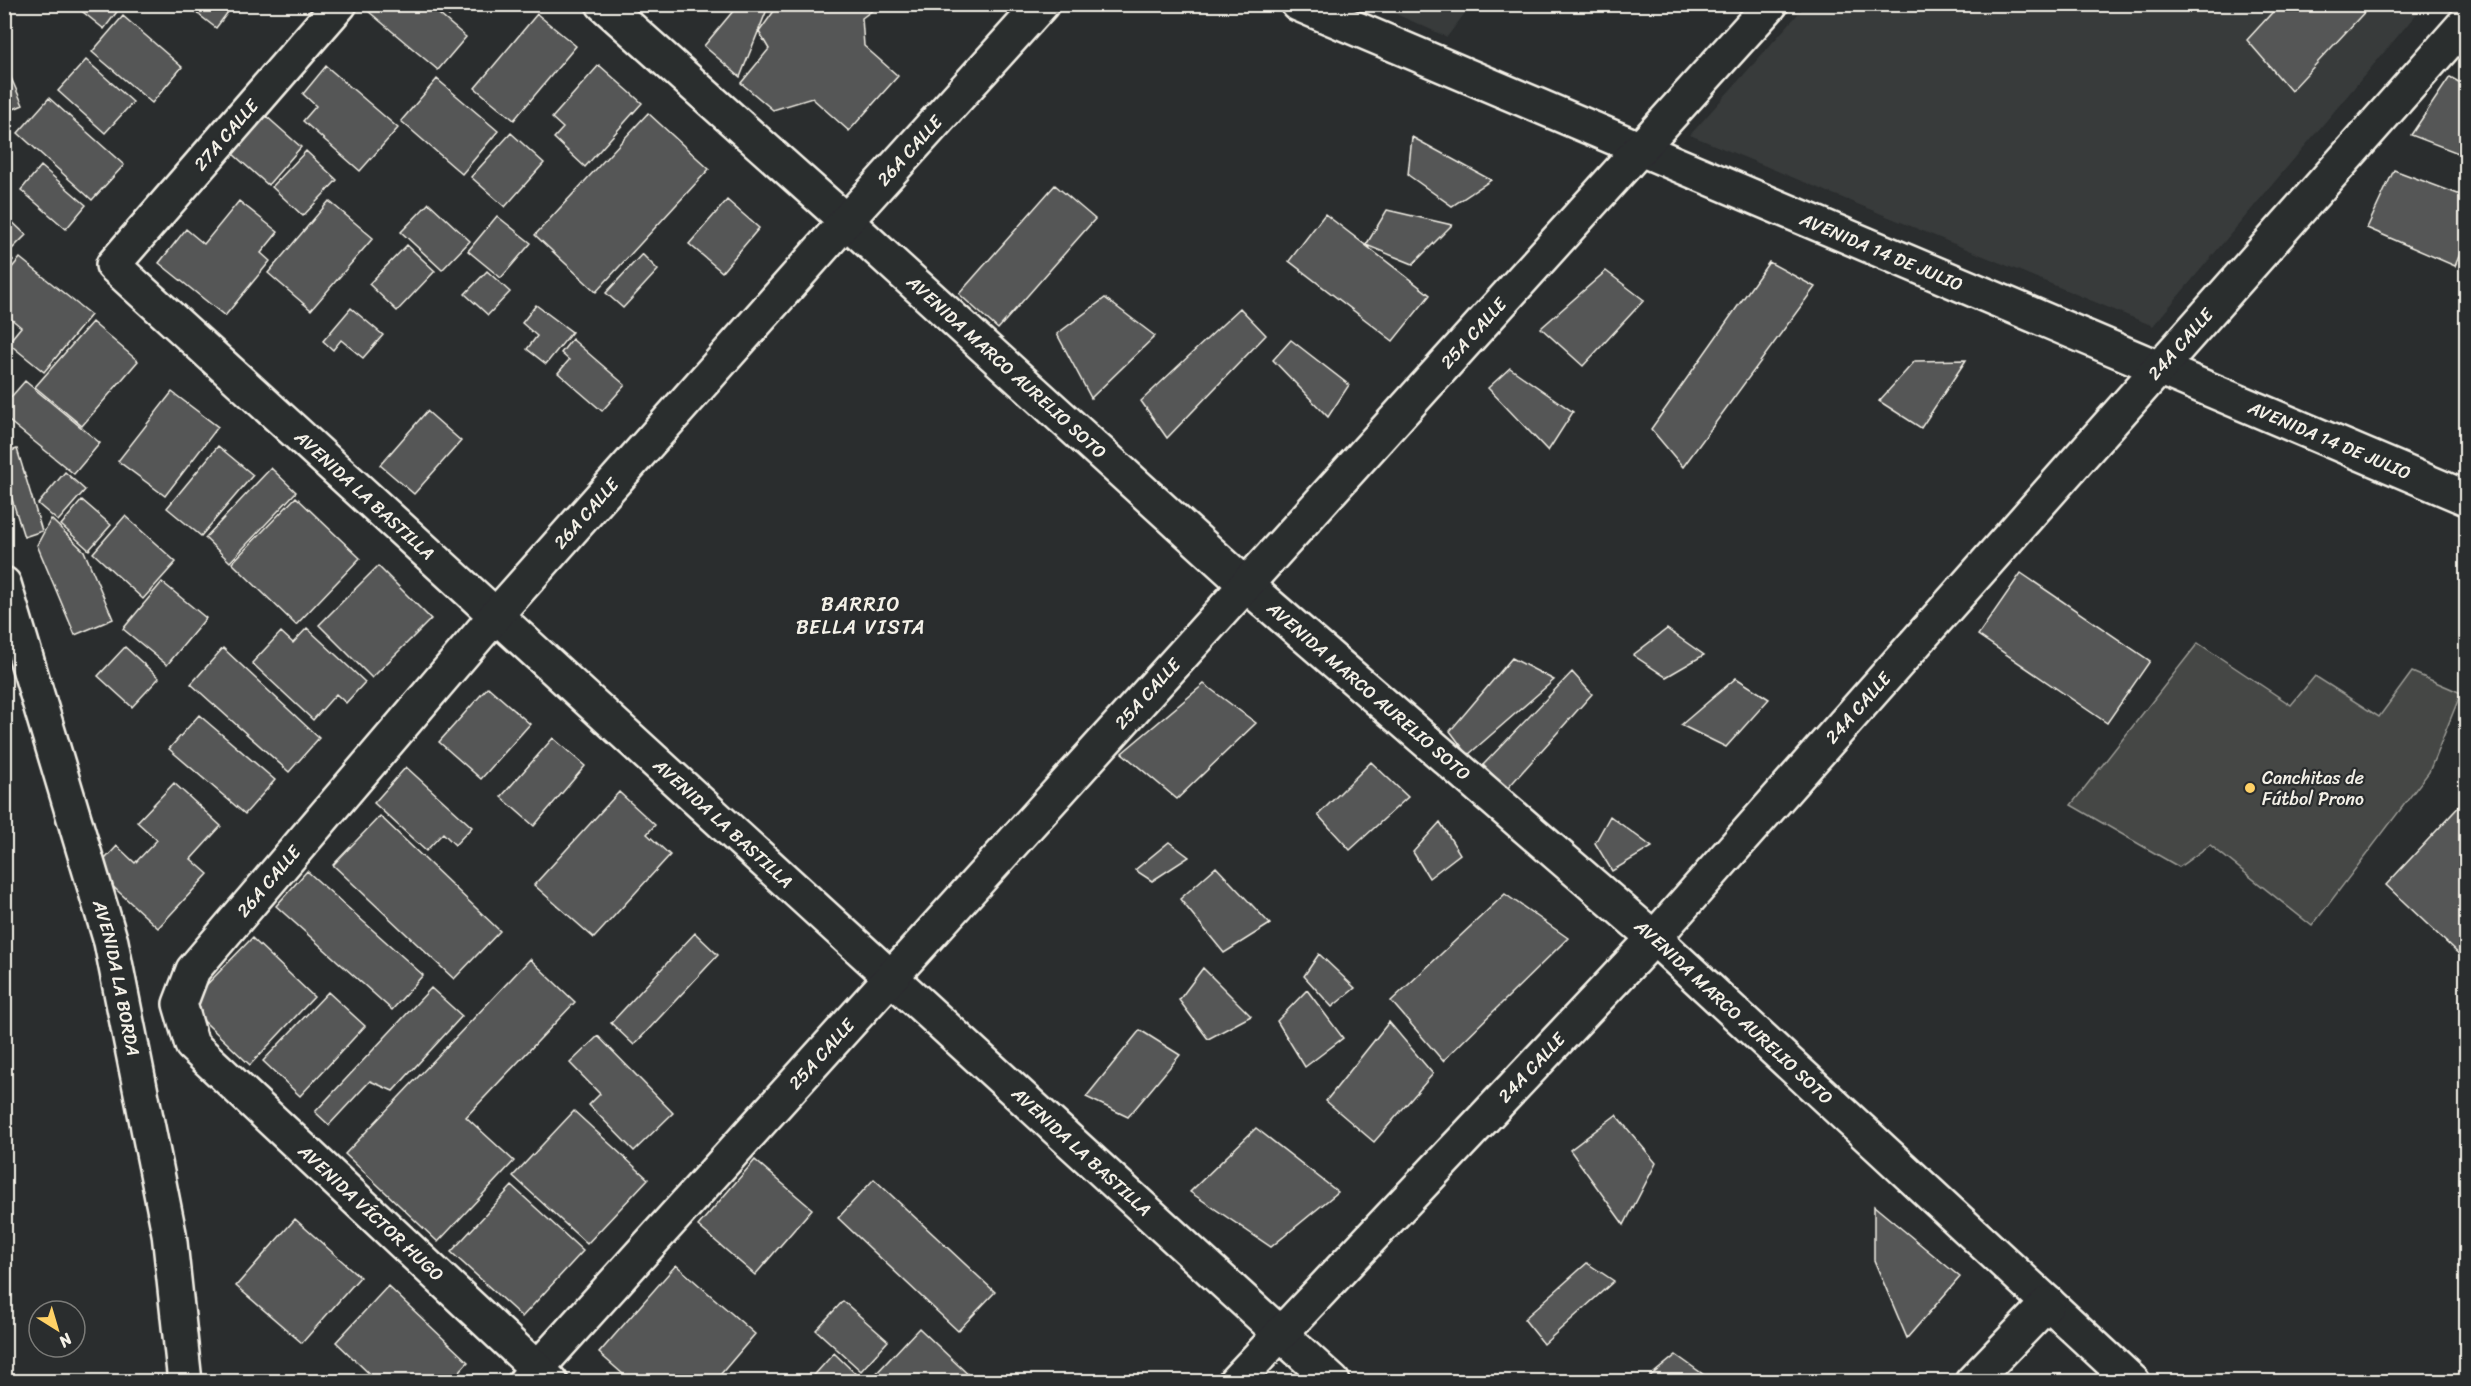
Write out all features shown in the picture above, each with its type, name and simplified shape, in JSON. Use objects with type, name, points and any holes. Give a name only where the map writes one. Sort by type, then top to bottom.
[{"type":"street","name":"27A CALLE","points":[[113,265],[340,4]]},
{"type":"street","name":"AVENIDA MARCO AURELIO SOTO","points":[[603,4],[846,221],[1246,585],[1654,938],[2133,1382]]},
{"type":"street","name":"26A CALLE","points":[[192,1045],[180,1004],[193,970],[496,615],[1042,4]]},
{"type":"street","name":"AVENIDA 14 DE JULIO","points":[[1298,4],[1638,151],[2466,498]]},
{"type":"street","name":"25A CALLE","points":[[538,1377],[891,976],[1771,4]]},
{"type":"street","name":"24A CALLE","points":[[1236,1382],[1654,938],[2161,369],[2466,22]]},
{"type":"street","name":"AVENIDA LA BASTILLA","points":[[113,265],[1333,1382]]},
{"type":"street","name":"AVENIDA LA BORDA","points":[[4,584],[111,942],[169,1233],[185,1382]]},
{"type":"street","name":"AVENIDA VÍCTOR HUGO","points":[[192,1045],[538,1377]]},
{"type":"street","points":[[1972,1382],[2048,1303]]},
{"type":"shaded area","points":[[1376,5],[1471,5],[1447,37]]},
{"type":"shaded area","points":[[1806,5],[2424,5],[2153,326],[1690,135]]},
{"type":"shaded area","name":"Canchitas de Fútbol Prono","points":[[2198,643],[2291,705],[2315,676],[2379,717],[2412,672],[2461,693],[2429,772],[2312,926],[2210,845],[2179,867],[2071,805]]},
{"type":"building","points":[[73,4],[113,4],[119,9],[104,29]]},
{"type":"building","points":[[185,4],[234,4],[216,28]]},
{"type":"building","points":[[374,4],[427,4],[466,37],[438,70],[368,11]]},
{"type":"building","points":[[436,4],[460,4],[449,16]]},
{"type":"building","points":[[739,4],[760,4],[766,12],[740,77],[704,46]]},
{"type":"building","points":[[779,4],[870,4],[874,9],[862,18],[864,46],[898,76],[849,131],[812,98],[773,110],[741,83],[769,49],[759,32]]},
{"type":"building","points":[[2280,4],[2372,4],[2291,91],[2247,40]]},
{"type":"building","points":[[537,14],[576,46],[514,120],[475,88]]},
{"type":"building","points":[[123,16],[182,67],[152,103],[92,52]]},
{"type":"building","points":[[86,60],[133,102],[105,133],[58,91]]},
{"type":"building","points":[[4,62],[23,105],[4,113]]},
{"type":"building","points":[[599,65],[642,103],[585,167],[554,138],[563,128],[552,118]]},
{"type":"building","points":[[326,66],[398,128],[360,171],[303,121],[316,106],[303,94]]},
{"type":"building","points":[[2450,77],[2466,86],[2466,156],[2411,135]]},
{"type":"building","points":[[437,79],[498,131],[462,174],[401,121]]},
{"type":"building","points":[[49,98],[124,165],[92,200],[18,133]]},
{"type":"building","points":[[648,113],[709,169],[596,292],[535,235]]},
{"type":"building","points":[[266,116],[301,147],[268,185],[233,154]]},
{"type":"building","points":[[511,133],[544,163],[505,207],[471,177]]},
{"type":"building","points":[[1412,137],[1491,180],[1452,206],[1408,175]]},
{"type":"building","points":[[306,151],[337,180],[303,216],[272,187]]},
{"type":"building","points":[[41,166],[86,205],[66,229],[21,190]]},
{"type":"building","points":[[2394,170],[2466,197],[2466,239],[2455,266],[2367,228]]},
{"type":"building","points":[[1055,185],[1095,219],[998,329],[959,294]]},
{"type":"building","points":[[727,200],[759,228],[722,272],[689,244]]},
{"type":"building","points":[[239,201],[278,232],[261,253],[270,261],[225,316],[159,263],[186,229],[204,244]]},
{"type":"building","points":[[329,201],[373,238],[311,310],[268,273]]},
{"type":"building","points":[[429,203],[470,241],[442,270],[401,232]]},
{"type":"building","points":[[1387,210],[1452,225],[1413,264],[1366,245]]},
{"type":"building","points":[[4,214],[26,235],[7,254],[13,260],[4,269]]},
{"type":"building","points":[[1325,214],[1430,295],[1393,341],[1289,261]]},
{"type":"building","points":[[497,216],[531,243],[501,278],[468,251]]},
{"type":"building","points":[[407,245],[435,271],[397,311],[369,284]]},
{"type":"building","points":[[642,254],[658,270],[623,308],[606,293]]},
{"type":"building","points":[[20,258],[91,315],[44,372],[8,343],[21,327],[4,313],[4,277]]},
{"type":"building","points":[[1769,262],[1815,287],[1683,467],[1651,429]]},
{"type":"building","points":[[487,271],[510,292],[488,315],[465,294]]},
{"type":"building","points":[[1606,271],[1644,300],[1583,366],[1541,328]]},
{"type":"building","points":[[1105,298],[1155,336],[1091,398],[1057,334]]},
{"type":"building","points":[[536,305],[572,332],[546,364],[527,349],[537,336],[522,323]]},
{"type":"building","points":[[351,308],[383,335],[363,358],[341,340],[333,350],[323,341]]},
{"type":"building","points":[[1240,308],[1266,335],[1167,438],[1141,401]]},
{"type":"building","points":[[92,322],[138,361],[82,426],[35,387]]},
{"type":"building","points":[[572,339],[625,385],[602,411],[558,373],[569,360],[561,353]]},
{"type":"building","points":[[1291,340],[1349,385],[1328,417],[1273,360]]},
{"type":"building","points":[[1966,360],[1921,428],[1879,401],[1915,361]]},
{"type":"building","points":[[1510,368],[1573,412],[1548,451],[1488,388]]},
{"type":"building","points":[[25,381],[100,443],[74,474],[4,417],[4,405]]},
{"type":"building","points":[[172,392],[218,427],[165,496],[118,461]]},
{"type":"building","points":[[427,411],[461,441],[414,494],[380,465]]},
{"type":"building","points":[[218,446],[253,475],[201,536],[167,508]]},
{"type":"building","points":[[17,449],[42,531],[24,537],[4,474],[4,453]]},
{"type":"building","points":[[271,468],[296,492],[230,562],[205,538]]},
{"type":"building","points":[[65,472],[85,490],[58,521],[38,504]]},
{"type":"building","points":[[296,497],[360,558],[296,625],[232,563]]},
{"type":"building","points":[[82,500],[111,525],[89,550],[61,525]]},
{"type":"building","points":[[125,516],[176,562],[143,599],[93,553]]},
{"type":"building","points":[[51,519],[84,551],[113,619],[75,635],[37,545]]},
{"type":"building","points":[[378,566],[431,619],[372,678],[319,625]]},
{"type":"building","points":[[2021,573],[2150,661],[2107,723],[1978,635]]},
{"type":"building","points":[[162,582],[206,618],[167,665],[123,629]]},
{"type":"building","points":[[307,628],[365,682],[346,703],[336,694],[313,720],[252,663],[281,632],[293,643]]},
{"type":"building","points":[[1667,629],[1704,655],[1666,677],[1633,655]]},
{"type":"building","points":[[125,647],[159,678],[132,707],[98,676]]},
{"type":"building","points":[[223,648],[319,738],[289,772],[191,684]]},
{"type":"building","points":[[1512,658],[1554,680],[1468,755],[1450,731]]},
{"type":"building","points":[[1572,672],[1592,694],[1507,789],[1483,765]]},
{"type":"building","points":[[1736,678],[1769,699],[1726,747],[1681,725]]},
{"type":"building","points":[[1204,684],[1256,723],[1177,799],[1122,753]]},
{"type":"building","points":[[488,687],[530,724],[481,779],[439,742]]},
{"type":"building","points":[[199,715],[275,780],[245,814],[169,749]]},
{"type":"building","points":[[553,738],[585,766],[534,826],[501,797]]},
{"type":"building","points":[[1371,762],[1408,797],[1350,850],[1318,815]]},
{"type":"building","points":[[406,767],[472,827],[455,845],[443,833],[426,851],[374,803]]},
{"type":"building","points":[[174,783],[221,826],[191,859],[208,874],[158,928],[95,870],[117,846],[135,863],[157,840],[137,822]]},
{"type":"building","points":[[619,792],[655,825],[647,834],[670,855],[594,938],[534,885]]},
{"type":"building","points":[[2466,799],[2466,961],[2386,885]]},
{"type":"building","points":[[380,816],[500,931],[454,979],[333,865]]},
{"type":"building","points":[[1610,816],[1652,847],[1612,871],[1595,843]]},
{"type":"building","points":[[1440,822],[1460,854],[1429,878],[1413,852]]},
{"type":"building","points":[[1169,842],[1189,857],[1152,881],[1135,870]]},
{"type":"building","points":[[1216,867],[1270,924],[1224,953],[1180,899]]},
{"type":"building","points":[[307,871],[423,975],[392,1010],[276,906]]},
{"type":"building","points":[[1505,894],[1568,938],[1443,1061],[1391,1001]]},
{"type":"building","points":[[695,933],[718,955],[634,1045],[611,1023]]},
{"type":"building","points":[[252,938],[314,997],[250,1065],[187,1005]]},
{"type":"building","points":[[1319,954],[1355,988],[1332,1007],[1304,976]]},
{"type":"building","points":[[530,959],[575,1002],[466,1117],[514,1161],[438,1242],[345,1154]]},
{"type":"building","points":[[1203,968],[1251,1016],[1208,1039],[1179,1000]]},
{"type":"building","points":[[431,988],[462,1016],[393,1091],[370,1081],[329,1125],[315,1112]]},
{"type":"building","points":[[1307,990],[1343,1038],[1305,1067],[1277,1021]]},
{"type":"building","points":[[328,992],[365,1026],[300,1096],[263,1061]]},
{"type":"building","points":[[1389,1022],[1433,1074],[1374,1142],[1326,1101]]},
{"type":"building","points":[[1140,1030],[1180,1055],[1128,1117],[1086,1097]]},
{"type":"building","points":[[598,1036],[673,1113],[634,1151],[589,1105],[600,1094],[570,1063]]},
{"type":"building","points":[[574,1111],[648,1179],[587,1244],[513,1176]]},
{"type":"building","points":[[1616,1115],[1656,1163],[1624,1225],[1570,1150]]},
{"type":"building","points":[[1256,1128],[1338,1192],[1271,1247],[1190,1192]]},
{"type":"building","points":[[755,1160],[812,1209],[755,1275],[698,1226]]},
{"type":"building","points":[[874,1179],[995,1292],[958,1331],[838,1218]]},
{"type":"building","points":[[512,1186],[583,1251],[522,1317],[451,1252]]},
{"type":"building","points":[[1874,1206],[1960,1277],[1907,1338],[1874,1260]]},
{"type":"building","points":[[295,1219],[360,1277],[302,1343],[236,1286]]},
{"type":"building","points":[[1587,1263],[1614,1281],[1544,1344],[1524,1319]]},
{"type":"building","points":[[676,1265],[755,1334],[714,1382],[632,1382],[599,1353]]},
{"type":"building","points":[[388,1286],[468,1362],[450,1382],[378,1382],[336,1342]]},
{"type":"building","points":[[843,1301],[888,1341],[861,1371],[816,1330]]},
{"type":"building","points":[[919,1328],[976,1382],[879,1382],[873,1377]]},
{"type":"building","points":[[834,1353],[864,1382],[808,1382]]},
{"type":"building","points":[[1676,1355],[1714,1382],[1643,1382]]},
{"type":"place","name":"Canchitas de Fútbol Prono","points":[[2250,788]]},
{"type":"district","name":"BARRIO BELLA VISTA","points":[[861,616]]}]
